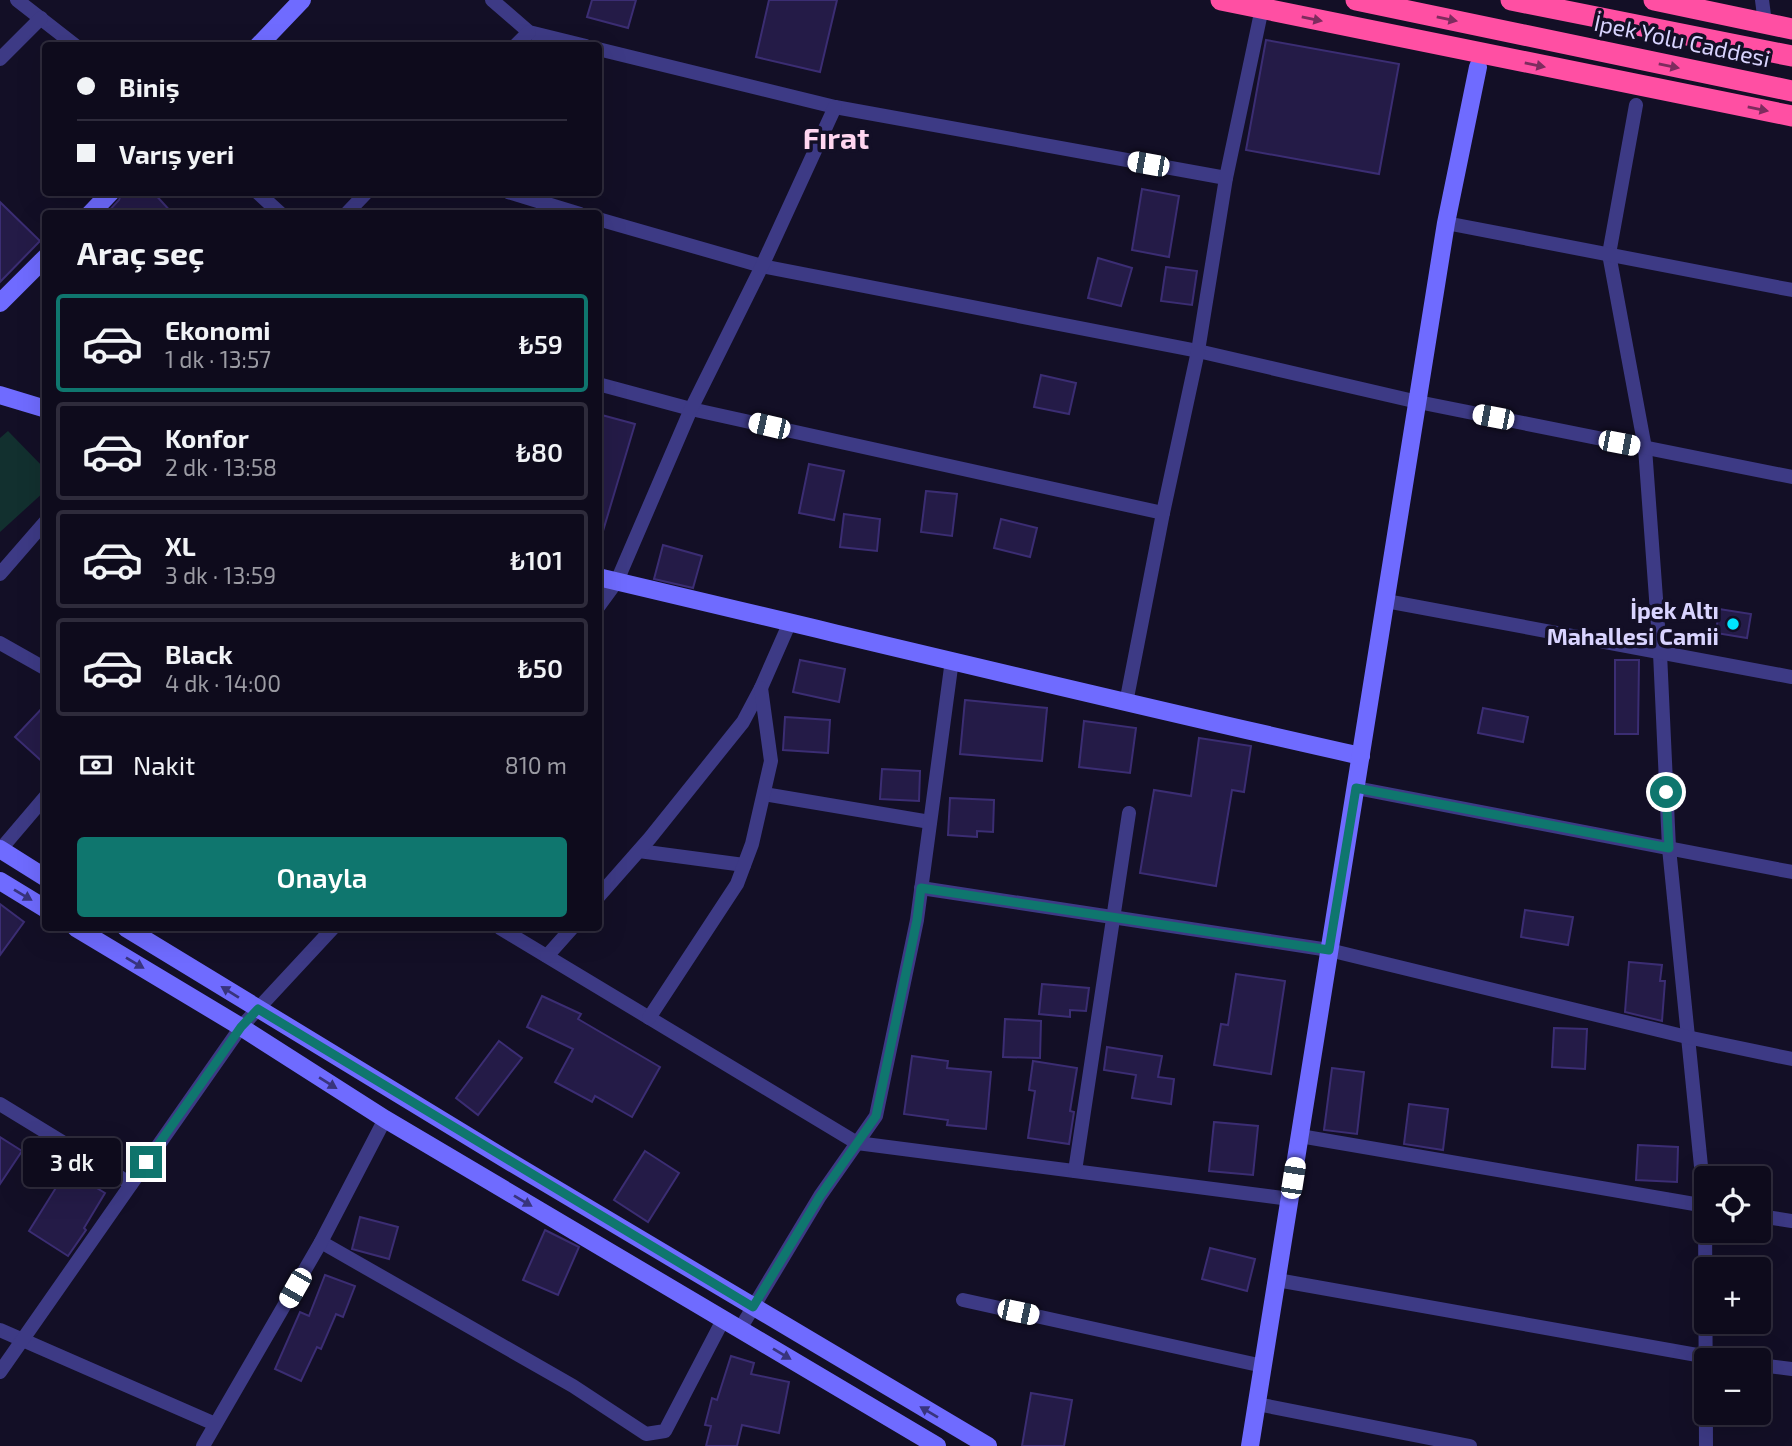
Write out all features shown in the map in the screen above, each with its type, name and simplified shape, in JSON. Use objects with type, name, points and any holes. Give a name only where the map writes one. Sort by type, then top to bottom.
[{"type":"highway","points":[[1221,0],[1792,116]]},
{"type":"highway","name":"İpek Yolu Caddesi","points":[[1356,0],[1792,90]]},
{"type":"highway","name":"İpek Yolu Caddesi","points":[[1511,0],[1792,55]]},
{"type":"highway","points":[[1654,0],[1792,29]]},
{"type":"street","points":[[17,0],[71,42]]},
{"type":"street","points":[[262,42],[302,0]]},
{"type":"street","points":[[492,0],[529,32],[570,42]]},
{"type":"street","points":[[1762,0],[1765,23]]},
{"type":"street","points":[[1126,703],[1198,351],[1226,178],[1262,8]]},
{"type":"street","points":[[0,59],[41,18]]},
{"type":"street","points":[[519,42],[529,32]]},
{"type":"street","points":[[602,50],[835,107],[1226,178]]},
{"type":"street","points":[[1250,1446],[1447,223],[1478,67]]},
{"type":"street","points":[[1636,105],[1609,254],[1645,448],[1660,653],[1669,848],[1701,1166]]},
{"type":"street","points":[[602,602],[617,581],[691,409],[762,266],[835,107]]},
{"type":"street","points":[[94,210],[107,196]]},
{"type":"street","points":[[261,196],[277,210]]},
{"type":"street","points":[[350,210],[363,196]]},
{"type":"street","points":[[521,196],[567,210]]},
{"type":"street","points":[[602,220],[762,266],[1198,351],[1418,402],[1792,477]]},
{"type":"street","points":[[1447,223],[1792,290]]},
{"type":"street","points":[[0,303],[42,261]]},
{"type":"street","points":[[602,385],[691,409],[1163,513]]},
{"type":"street","points":[[0,396],[42,408]]},
{"type":"street","points":[[0,574],[42,527]]},
{"type":"street","points":[[602,578],[1126,703],[1361,755]]},
{"type":"street","points":[[1386,601],[1792,677]]},
{"type":"street","points":[[602,893],[743,722],[790,622]]},
{"type":"street","points":[[0,643],[42,667]]},
{"type":"street","points":[[740,1329],[820,1196],[876,1116],[917,920],[952,660]]},
{"type":"street","points":[[649,1018],[737,884],[752,844],[771,761],[761,688]]},
{"type":"street","points":[[1356,788],[1792,872]]},
{"type":"street","points":[[764,794],[930,822]]},
{"type":"street","points":[[42,801],[0,850],[42,876]]},
{"type":"street","points":[[1075,1171],[1129,813]]},
{"type":"street","points":[[639,851],[744,865]]},
{"type":"street","points":[[0,881],[42,907]]},
{"type":"street","points":[[921,888],[1329,950],[1687,1037],[1792,1059]]},
{"type":"street","points":[[81,931],[241,1027],[385,1119],[937,1446]]},
{"type":"street","points":[[131,931],[988,1446]]},
{"type":"street","points":[[0,1373],[241,1027],[330,931]]},
{"type":"street","points":[[505,931],[857,1143],[1290,1199]]},
{"type":"street","points":[[547,956],[569,931]]},
{"type":"street","points":[[0,1104],[131,1184]]},
{"type":"street","points":[[203,1446],[321,1242],[385,1119]]},
{"type":"street","points":[[1300,1136],[1694,1204]]},
{"type":"street","points":[[1771,1218],[1792,1222]]},
{"type":"street","points":[[321,1242],[573,1386],[646,1434],[665,1431],[723,1320]]},
{"type":"street","points":[[1705,1243],[1706,1348]]},
{"type":"street","points":[[1276,1280],[1694,1355]]},
{"type":"street","points":[[963,1300],[1263,1366]]},
{"type":"street","points":[[0,1331],[215,1424]]},
{"type":"street","points":[[1771,1366],[1792,1369]]},
{"type":"street","points":[[1257,1404],[1470,1446]]},
{"type":"street","points":[[1706,1425],[1706,1446]]},
{"type":"green space","points":[[8,431],[42,466],[42,494],[0,532],[0,438]]},
{"type":"building","points":[[592,0],[636,0],[628,28],[587,17]]},
{"type":"building","points":[[769,0],[837,0],[820,72],[756,57]]},
{"type":"building","points":[[1266,40],[1399,64],[1379,174],[1246,150]]},
{"type":"building","points":[[1142,189],[1179,196],[1169,257],[1132,250]]},
{"type":"building","points":[[120,196],[157,196],[169,210],[110,210]]},
{"type":"building","points":[[0,202],[40,241],[0,282]]},
{"type":"building","points":[[1098,258],[1132,268],[1121,306],[1088,298]]},
{"type":"building","points":[[1166,267],[1197,271],[1192,305],[1161,301]]},
{"type":"building","points":[[1041,375],[1076,383],[1069,414],[1034,407]]},
{"type":"building","points":[[602,415],[635,424],[602,531]]},
{"type":"building","points":[[809,464],[844,471],[834,520],[799,513]]},
{"type":"building","points":[[926,491],[957,494],[952,536],[921,532]]},
{"type":"building","points":[[844,514],[880,519],[877,551],[840,547]]},
{"type":"building","points":[[1001,519],[1037,528],[1030,557],[994,548]]},
{"type":"building","points":[[663,545],[702,556],[693,588],[654,579]]},
{"type":"building","name":"İpek Altı Mahallesi Camii","points":[[1719,609],[1751,614],[1747,638],[1716,633]]},
{"type":"building","points":[[800,660],[845,669],[839,702],[793,692]]},
{"type":"building","points":[[1615,660],[1639,660],[1638,734],[1615,734]]},
{"type":"building","points":[[965,700],[1047,708],[1042,761],[960,754]]},
{"type":"building","points":[[42,708],[42,761],[15,737]]},
{"type":"building","points":[[1483,708],[1528,717],[1523,742],[1478,733]]},
{"type":"building","points":[[785,717],[830,720],[828,753],[783,750]]},
{"type":"building","points":[[1084,721],[1136,728],[1130,773],[1079,767]]},
{"type":"building","points":[[1199,738],[1251,746],[1244,792],[1232,790],[1216,886],[1140,873],[1154,790],[1191,796]]},
{"type":"building","points":[[882,769],[920,771],[919,801],[880,799]]},
{"type":"building","points":[[950,798],[994,800],[993,832],[977,831],[977,837],[948,835]]},
{"type":"building","points":[[0,904],[24,922],[0,955]]},
{"type":"building","points":[[1525,910],[1573,917],[1568,945],[1521,937]]},
{"type":"building","points":[[1629,962],[1662,965],[1660,981],[1665,981],[1662,1021],[1625,1012]]},
{"type":"building","points":[[1236,974],[1285,981],[1271,1074],[1214,1065],[1221,1024],[1228,1025]]},
{"type":"building","points":[[1042,984],[1089,988],[1086,1011],[1070,1010],[1070,1017],[1039,1014]]},
{"type":"building","points":[[542,996],[581,1014],[578,1019],[660,1067],[632,1117],[595,1096],[592,1102],[555,1082],[573,1049],[527,1027]]},
{"type":"building","points":[[1005,1019],[1041,1021],[1040,1058],[1003,1057]]},
{"type":"building","points":[[1554,1028],[1587,1029],[1585,1069],[1552,1067]]},
{"type":"building","points":[[499,1041],[522,1058],[478,1115],[456,1098]]},
{"type":"building","points":[[1107,1047],[1162,1056],[1158,1077],[1174,1079],[1171,1104],[1132,1098],[1136,1075],[1104,1070]]},
{"type":"building","points":[[912,1056],[948,1061],[947,1068],[991,1072],[986,1129],[947,1125],[948,1120],[904,1114]]},
{"type":"building","points":[[1033,1061],[1077,1068],[1070,1111],[1074,1112],[1069,1144],[1028,1138],[1035,1091],[1029,1090]]},
{"type":"building","points":[[1332,1068],[1364,1072],[1357,1134],[1324,1130]]},
{"type":"building","points":[[1409,1104],[1448,1109],[1443,1150],[1404,1144]]},
{"type":"building","points":[[1214,1122],[1258,1126],[1253,1175],[1209,1171]]},
{"type":"building","points":[[0,1137],[22,1151],[0,1184]]},
{"type":"building","points":[[1638,1145],[1678,1147],[1677,1182],[1636,1180]]},
{"type":"building","points":[[645,1151],[679,1173],[648,1222],[614,1200]]},
{"type":"building","points":[[67,1170],[105,1193],[84,1228],[86,1230],[68,1256],[29,1231]]},
{"type":"building","points":[[360,1217],[398,1227],[389,1259],[352,1249]]},
{"type":"building","points":[[545,1230],[579,1247],[558,1295],[523,1280]]},
{"type":"building","points":[[1210,1248],[1255,1259],[1247,1291],[1202,1279]]},
{"type":"building","points":[[325,1275],[355,1286],[343,1317],[336,1314],[321,1349],[317,1347],[301,1381],[275,1369],[300,1312],[309,1316]]},
{"type":"building","points":[[731,1356],[754,1363],[751,1374],[789,1382],[779,1433],[742,1425],[737,1446],[706,1446],[711,1426],[705,1425],[712,1398],[717,1400]]},
{"type":"building","points":[[1031,1393],[1072,1400],[1064,1446],[1022,1446]]},
{"type":"place","name":"İpek Altı Mahallesi Camii","points":[[1733,624]]},
{"type":"district","name":"Fırat","points":[[836,139]]},
{"type":"route","points":[[146,1162],[241,1027],[258,1009],[753,1307],[820,1196],[876,1116],[917,920],[921,888],[1329,950],[1356,788],[1669,848],[1666,792]]}]
